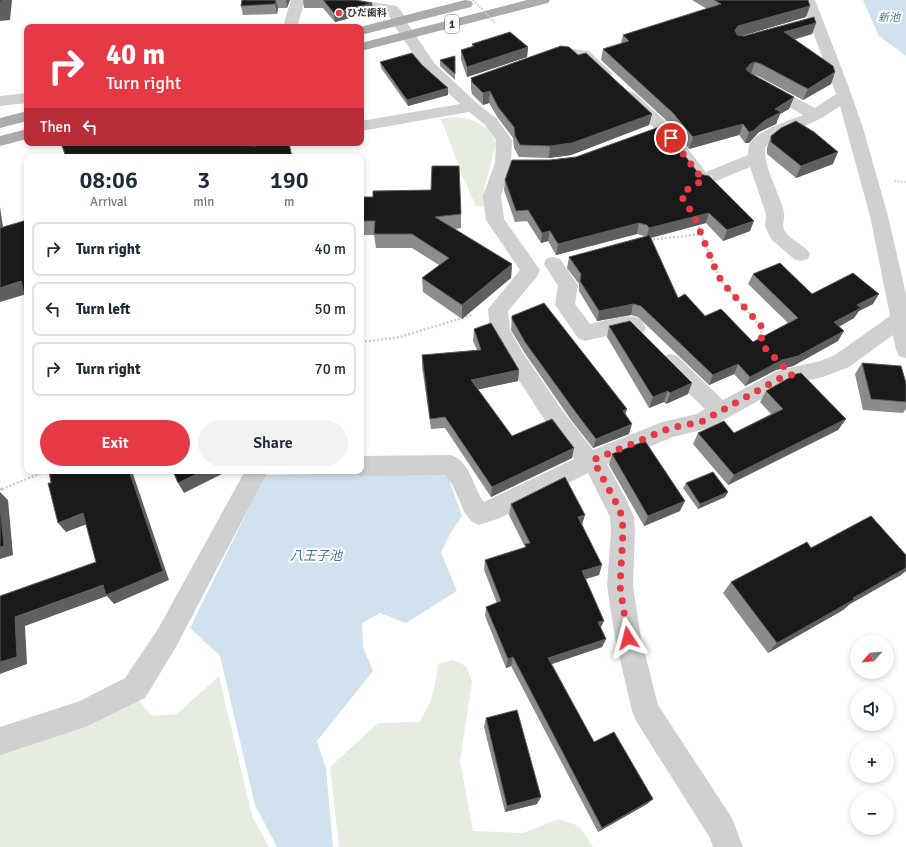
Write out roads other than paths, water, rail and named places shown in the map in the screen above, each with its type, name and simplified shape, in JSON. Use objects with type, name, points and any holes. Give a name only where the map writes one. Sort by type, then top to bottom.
[{"type":"main road","name":"1","points":[[364,47],[542,0]]},
{"type":"main road","name":"1","points":[[364,30],[475,1]]},
{"type":"main road","points":[[0,123],[24,117]]},
{"type":"main road","points":[[0,141],[24,135]]},
{"type":"street","points":[[291,24],[298,0]]},
{"type":"street","points":[[333,0],[389,4],[396,13],[398,22],[409,35],[429,67],[459,86],[472,107],[490,121],[504,140],[511,163],[492,196],[495,220],[530,270]]},
{"type":"street","points":[[808,0],[808,22],[837,72],[869,178],[892,271],[906,350]]},
{"type":"street","points":[[533,62],[558,51],[584,54],[703,180],[756,158]]},
{"type":"street","points":[[752,80],[816,116]]},
{"type":"street","points":[[801,254],[777,235],[774,226],[775,214],[756,158],[757,145],[770,135],[816,116],[844,96]]},
{"type":"street","points":[[0,101],[24,98]]},
{"type":"street","points":[[364,125],[472,107]]},
{"type":"street","points":[[721,411],[631,324],[585,333],[565,305],[568,285],[560,262],[530,270],[498,309],[500,330],[516,359],[554,416],[591,461],[619,508],[622,517],[623,531],[620,586],[628,638],[646,711],[720,829],[728,847]]},
{"type":"street","points":[[364,466],[451,465],[461,478],[473,506],[479,514],[492,512],[591,461],[670,428],[701,422],[784,376],[823,369],[842,361],[901,319]]},
{"type":"street","points":[[0,741],[85,713],[135,688],[167,638],[255,474]]},
{"type":"water","name":"新池","points":[[863,0],[906,0],[906,56],[879,36]]},
{"type":"water","name":"八王子池","points":[[446,471],[462,516],[450,534],[441,553],[457,591],[406,623],[380,613],[362,623],[363,647],[373,671],[317,741],[326,769],[333,847],[277,847],[255,805],[220,656],[190,628],[265,475]]},
{"type":"place","name":"ひだ歯科","points":[[339,13]]}]
